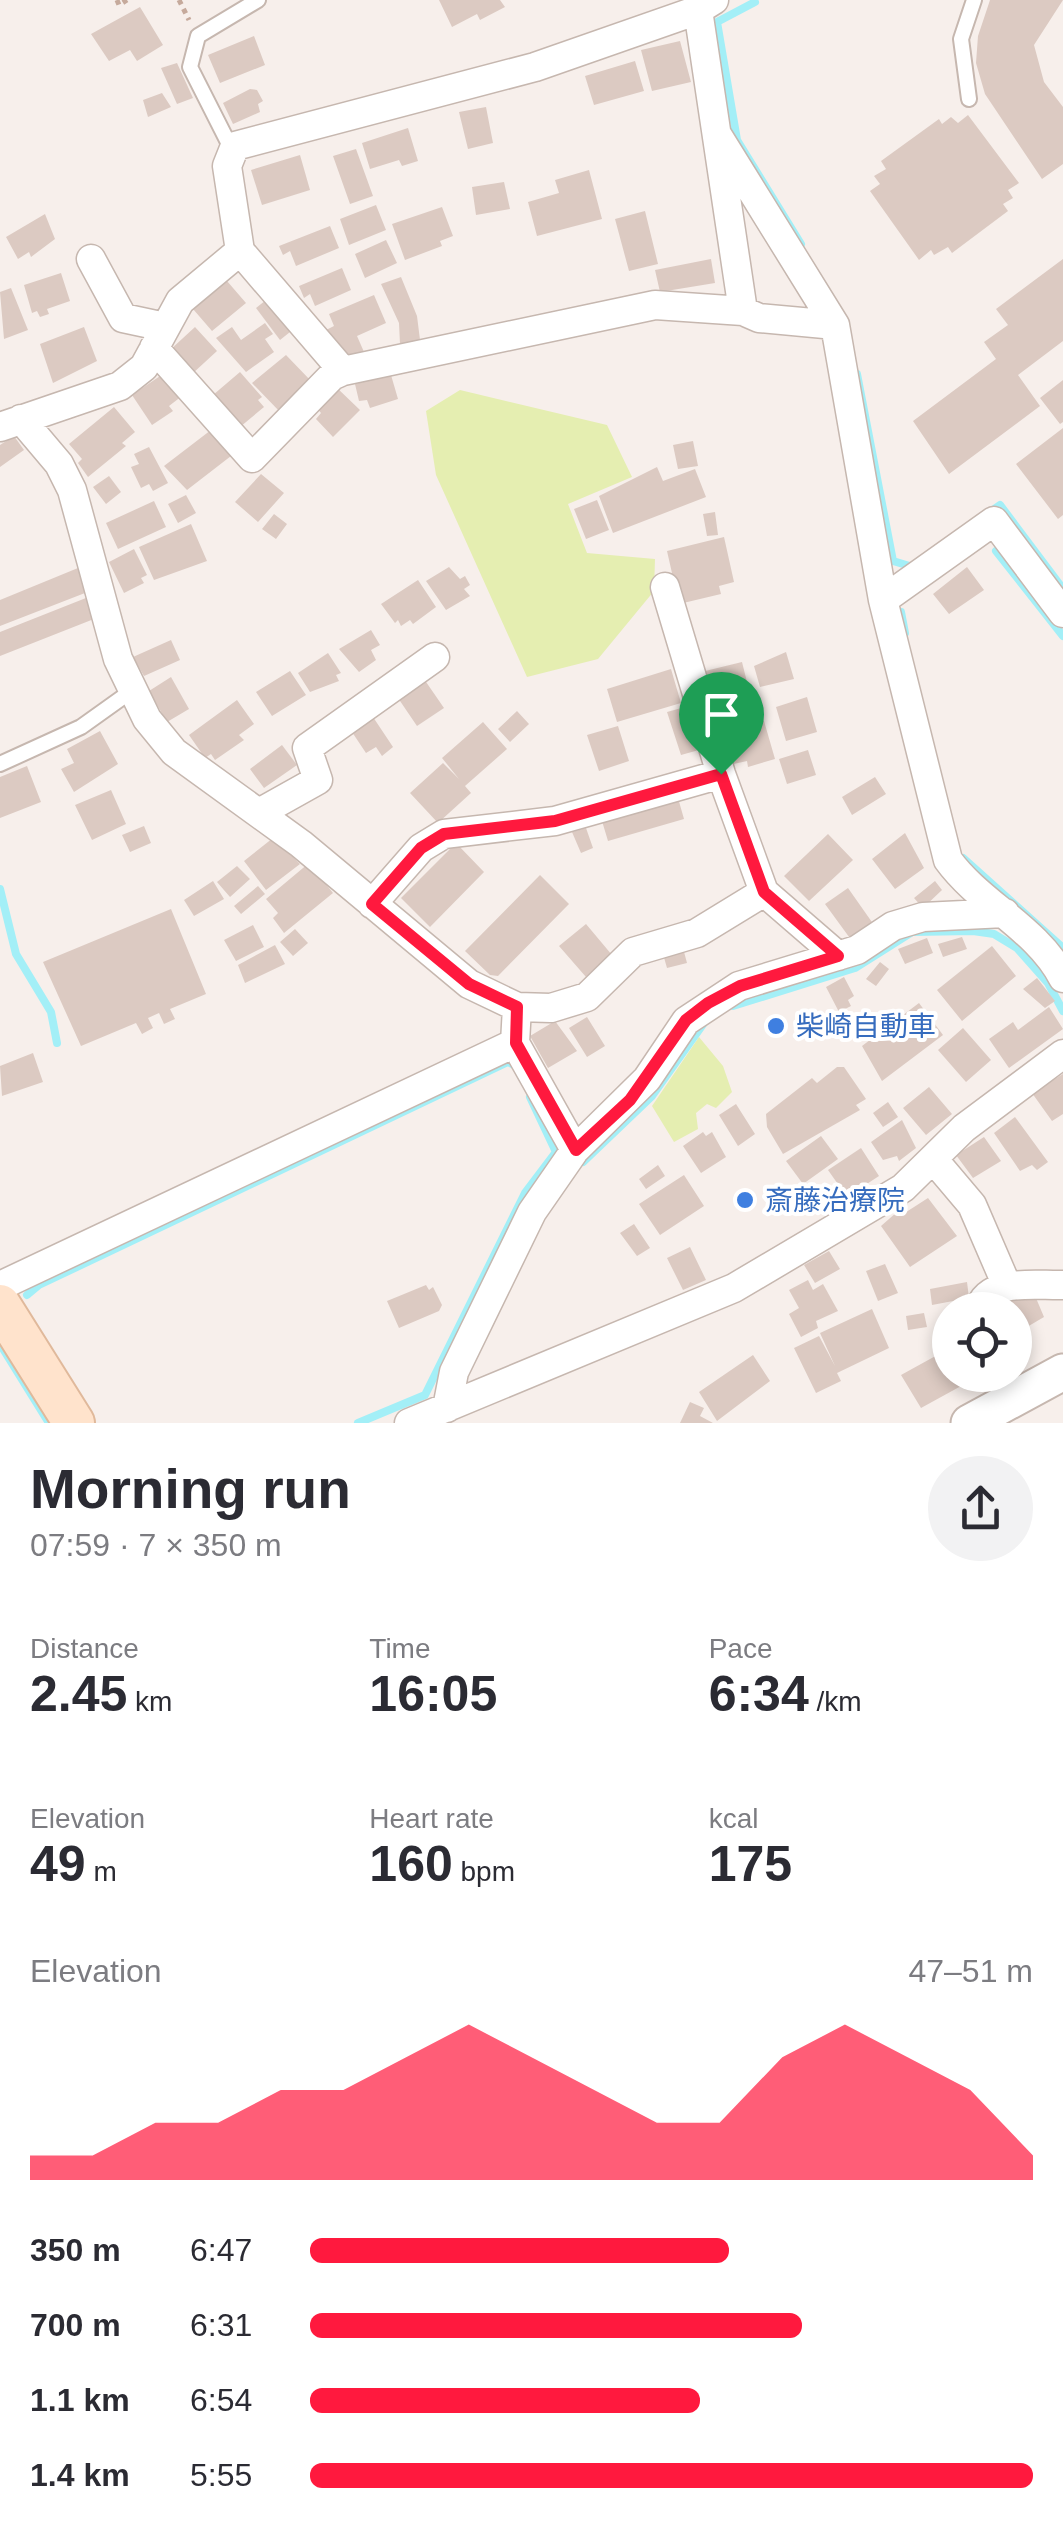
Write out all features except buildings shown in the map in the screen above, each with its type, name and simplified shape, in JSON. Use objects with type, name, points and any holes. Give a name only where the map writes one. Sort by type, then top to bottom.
[{"type":"main road","points":[[1,1304],[74,1423]]},
{"type":"street","points":[[343,372],[240,251],[228,166],[232,150],[248,139],[535,68],[706,5],[718,136],[743,311]]},
{"type":"street","points":[[718,136],[835,325],[883,600],[948,860],[969,888],[1005,914],[1054,961],[1063,978]]},
{"type":"street","points":[[10,423],[120,386],[136,376],[180,301],[240,251]]},
{"type":"street","points":[[90,258],[124,318],[160,337],[252,458],[332,376],[343,372],[656,304],[743,311],[759,318],[835,325]]},
{"type":"street","points":[[10,423],[59,464],[72,490],[130,692],[174,752],[259,813],[469,984],[517,1007],[551,1008],[587,997],[632,952],[697,933],[764,892]]},
{"type":"street","points":[[883,600],[994,521],[1063,613]]},
{"type":"street","points":[[665,587],[721,774],[764,892],[838,956]]},
{"type":"street","points":[[259,813],[318,780],[307,748],[435,657]]},
{"type":"street","points":[[372,904],[421,848],[444,834],[555,821],[721,774]]},
{"type":"street","points":[[447,1408],[454,1372],[532,1212],[576,1150],[630,1100],[686,1020],[740,986],[858,950],[893,926],[922,917],[1005,914]]},
{"type":"street","points":[[517,1007],[516,1043],[576,1150]]},
{"type":"street","points":[[1,1304],[516,1043]]},
{"type":"street","points":[[409,1423],[734,1288],[903,1188],[964,1128],[1063,1054]]},
{"type":"street","points":[[934,1160],[972,1206],[1007,1286]]},
{"type":"street","points":[[996,1292],[1007,1286],[1063,1285]]},
{"type":"street","points":[[969,1423],[1063,1372]]},
{"type":"lane","points":[[232,150],[190,67],[198,36],[258,0]]},
{"type":"lane","points":[[969,99],[961,39],[974,0]]},
{"type":"lane","points":[[0,764],[81,727],[130,692]]},
{"type":"path","points":[[116,0],[119,5],[127,0]]},
{"type":"green space","points":[[460,390],[607,425],[632,477],[568,504],[587,553],[655,559],[654,591],[598,659],[527,677],[436,475],[426,411]]},
{"type":"green space","points":[[699,1037],[723,1066],[732,1092],[716,1108],[707,1104],[696,1113],[698,1129],[674,1142],[652,1106]]},
{"type":"waterway","points":[[755,2],[717,22],[737,140],[801,244]]},
{"type":"waterway","points":[[857,374],[893,561],[913,567]]},
{"type":"waterway","points":[[990,512],[1000,505],[1063,589]]},
{"type":"waterway","points":[[996,551],[1063,636]]},
{"type":"waterway","points":[[901,612],[905,633]]},
{"type":"waterway","points":[[963,858],[1063,948]]},
{"type":"waterway","points":[[0,889],[16,954],[51,1012],[57,1043]]},
{"type":"waterway","points":[[733,1006],[855,968],[912,932],[973,931],[994,934],[1017,948],[1048,983],[1063,1011]]},
{"type":"waterway","points":[[583,1162],[652,1096],[704,1023]]},
{"type":"waterway","points":[[27,1295],[39,1285],[508,1062],[516,1066]]},
{"type":"waterway","points":[[358,1423],[425,1395],[525,1193],[556,1152],[530,1097]]},
{"type":"waterway","points":[[0,1344],[49,1423]]},
{"type":"place","name":"柴崎自動車","points":[[776,1026]]},
{"type":"place","name":"斎藤治療院","points":[[745,1200]]},
{"type":"route","points":[[721,774],[764,892],[838,956],[740,986],[708,1003],[686,1020],[667,1054],[630,1100],[576,1150],[516,1043],[517,1007],[469,984],[372,904],[421,848],[444,834],[555,821],[721,774]]}]
